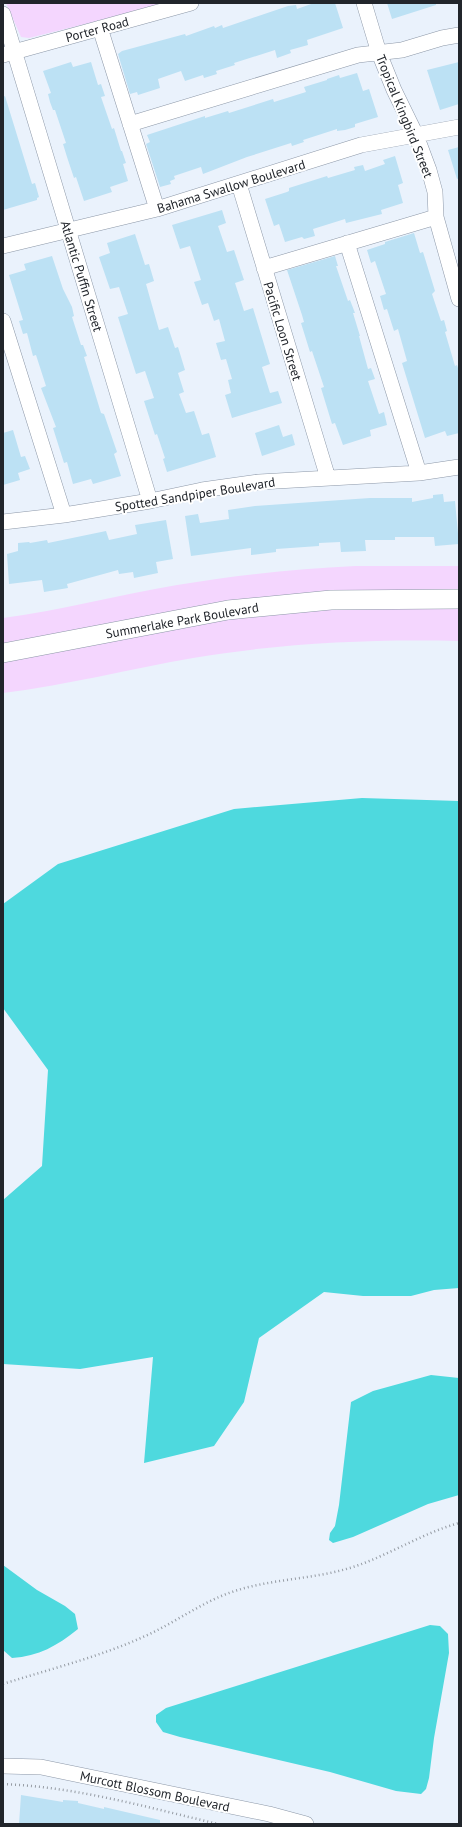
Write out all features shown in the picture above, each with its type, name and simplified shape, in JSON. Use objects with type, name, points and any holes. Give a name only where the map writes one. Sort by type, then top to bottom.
[{"type":"main road","name":"Summerlake Park Boulevard","points":[[3,653],[228,610],[331,600],[459,599]]},
{"type":"street","name":"Porter Road","points":[[9,53],[191,3]]},
{"type":"street","name":"Tropical Kingbird Street","points":[[364,3],[379,53],[394,90],[416,135],[429,170],[435,192],[436,217],[459,299]]},
{"type":"street","name":"Atlantic Puffin Street","points":[[3,14],[9,53],[68,229],[150,501]]},
{"type":"street","points":[[100,28],[157,209]]},
{"type":"street","points":[[130,124],[358,55],[402,50],[442,38],[459,35]]},
{"type":"street","name":"Bahama Swallow Boulevard","points":[[3,246],[68,229],[157,209],[361,145],[459,127]]},
{"type":"street","name":"Pacific Loon Street","points":[[239,184],[328,478]]},
{"type":"street","points":[[264,268],[436,217]]},
{"type":"street","points":[[347,243],[419,473]]},
{"type":"street","points":[[3,322],[64,515]]},
{"type":"street","name":"Spotted Sandpiper Boulevard","points":[[3,522],[64,515],[150,501],[202,490],[259,482],[419,473],[459,467]]},
{"type":"street","name":"Murcott Blossom Boulevard","points":[[3,1766],[41,1767],[267,1819],[306,1824]]},
{"type":"path","points":[[3,1684],[126,1644],[161,1629],[207,1603],[229,1593],[263,1583],[318,1576],[345,1570],[378,1557],[418,1537],[459,1523]]},
{"type":"path","points":[[3,1784],[41,1785],[104,1797],[218,1824]]},
{"type":"shaded area","points":[[6,3],[169,3],[29,38],[21,37]]},
{"type":"shaded area","points":[[355,566],[459,566],[459,592],[3,645],[3,618],[47,611],[199,581],[266,573]]},
{"type":"shaded area","points":[[459,599],[459,641],[326,643],[260,649],[193,658],[51,686],[3,693],[3,653],[228,610]]},
{"type":"water","points":[[362,798],[459,801],[459,1288],[434,1290],[411,1296],[363,1296],[324,1292],[259,1338],[244,1402],[214,1446],[144,1463],[153,1357],[80,1369],[3,1364],[3,1200],[42,1166],[48,1070],[3,1008],[3,904],[58,864],[234,809]]},
{"type":"water","points":[[431,1375],[459,1378],[459,1495],[428,1504],[353,1537],[333,1543],[329,1540],[330,1533],[335,1526],[339,1505],[351,1402],[373,1391]]},
{"type":"water","points":[[3,1565],[37,1590],[65,1606],[75,1614],[78,1629],[47,1649],[31,1655],[12,1658],[3,1650]]},
{"type":"water","points":[[430,1625],[440,1626],[448,1634],[449,1653],[434,1738],[429,1778],[426,1789],[421,1794],[396,1791],[330,1772],[180,1737],[163,1732],[156,1722],[156,1715],[166,1708]]},
{"type":"building","points":[[314,3],[335,3],[343,28],[307,40],[308,45],[290,50],[291,53],[277,58],[275,50],[234,63],[235,65],[216,71],[217,74],[204,78],[203,75],[185,81],[181,71],[158,79],[160,88],[138,95],[137,92],[130,94],[118,54],[122,51],[185,34],[186,36],[214,26],[215,28],[222,25],[223,28],[288,6],[296,5],[297,9]]},
{"type":"building","points":[[387,3],[436,3],[436,5],[392,19]]},
{"type":"building","points":[[71,62],[73,67],[91,62],[98,85],[101,84],[105,96],[101,97],[126,163],[123,164],[128,181],[110,187],[112,192],[84,201],[67,157],[63,144],[66,143],[55,110],[53,110],[50,102],[48,94],[51,93],[43,71]]},
{"type":"building","points":[[459,62],[459,104],[440,110],[427,70]]},
{"type":"building","points":[[357,73],[363,91],[369,89],[378,117],[355,124],[355,127],[337,131],[337,129],[303,140],[304,142],[292,146],[291,143],[247,157],[203,174],[201,167],[174,176],[175,179],[170,181],[171,184],[160,187],[146,144],[150,142],[147,135],[205,116],[205,118],[228,111],[229,113],[273,99],[274,102],[306,92],[304,87],[339,75],[340,78]]},
{"type":"building","points":[[5,96],[32,184],[35,183],[39,197],[37,200],[3,210],[3,97]]},
{"type":"building","points":[[459,147],[459,178],[457,179],[448,150]]},
{"type":"building","points":[[395,156],[403,183],[398,185],[403,203],[381,210],[382,214],[346,223],[345,219],[313,229],[315,236],[304,239],[302,237],[285,242],[279,224],[274,226],[265,199],[287,192],[289,191],[289,188],[327,176],[328,178],[355,170],[354,167],[363,165],[365,171],[385,164],[383,160]]},
{"type":"building","points":[[222,210],[226,223],[218,226],[227,252],[234,250],[244,280],[235,283],[244,311],[253,308],[270,364],[262,367],[270,393],[278,391],[282,403],[232,418],[225,395],[231,393],[228,380],[232,379],[226,359],[221,360],[216,343],[225,341],[219,319],[214,321],[208,303],[202,305],[194,282],[201,280],[190,246],[180,249],[172,225]]},
{"type":"building","points":[[414,233],[420,253],[423,252],[435,291],[432,294],[441,321],[444,320],[447,331],[445,332],[455,366],[457,365],[459,371],[459,433],[447,436],[445,431],[425,438],[402,363],[407,361],[398,329],[394,331],[387,309],[384,310],[380,296],[386,294],[375,261],[371,263],[367,250],[385,244],[385,242]]},
{"type":"building","points":[[135,234],[145,265],[149,264],[154,281],[146,284],[159,330],[168,327],[175,348],[178,347],[185,370],[178,373],[184,392],[179,394],[186,413],[194,411],[202,435],[209,433],[216,457],[167,472],[163,459],[165,458],[157,434],[155,435],[144,401],[154,398],[145,371],[136,374],[118,317],[128,314],[119,287],[110,289],[99,257],[110,253],[107,243]]},
{"type":"building","points":[[52,256],[63,289],[72,307],[74,316],[72,317],[81,345],[83,345],[87,356],[84,357],[101,413],[104,414],[117,452],[114,454],[121,476],[93,484],[91,479],[73,484],[67,462],[64,463],[53,428],[56,427],[41,388],[46,386],[36,355],[33,356],[27,333],[23,334],[19,321],[23,320],[9,275],[26,270],[24,264]]},
{"type":"building","points":[[335,256],[338,266],[336,266],[348,301],[350,300],[355,313],[353,313],[368,369],[371,368],[375,379],[368,381],[379,414],[384,412],[387,425],[370,430],[371,436],[343,445],[335,423],[332,424],[321,388],[324,387],[312,351],[310,352],[301,323],[304,322],[287,270]]},
{"type":"building","points":[[279,425],[283,437],[292,434],[295,445],[262,456],[255,433]]},
{"type":"building","points":[[13,430],[21,457],[25,456],[30,469],[18,473],[20,480],[3,485],[3,433]]},
{"type":"building","points":[[443,494],[444,502],[455,501],[459,544],[435,546],[434,537],[395,537],[395,540],[365,540],[366,551],[341,552],[340,542],[319,543],[319,546],[276,549],[276,552],[251,555],[251,548],[191,556],[185,516],[198,514],[200,523],[229,519],[228,510],[255,506],[370,498],[412,498],[412,502],[433,498],[433,495]]},
{"type":"building","points":[[166,520],[173,559],[156,562],[158,573],[134,578],[133,572],[119,574],[118,570],[67,584],[68,588],[44,592],[42,580],[9,584],[7,554],[18,551],[18,543],[30,543],[47,540],[48,543],[106,531],[109,540],[137,534],[135,525]]},
{"type":"building","points":[[21,1795],[63,1802],[63,1800],[78,1801],[78,1803],[104,1809],[104,1807],[160,1820],[160,1824],[19,1824]]}]
